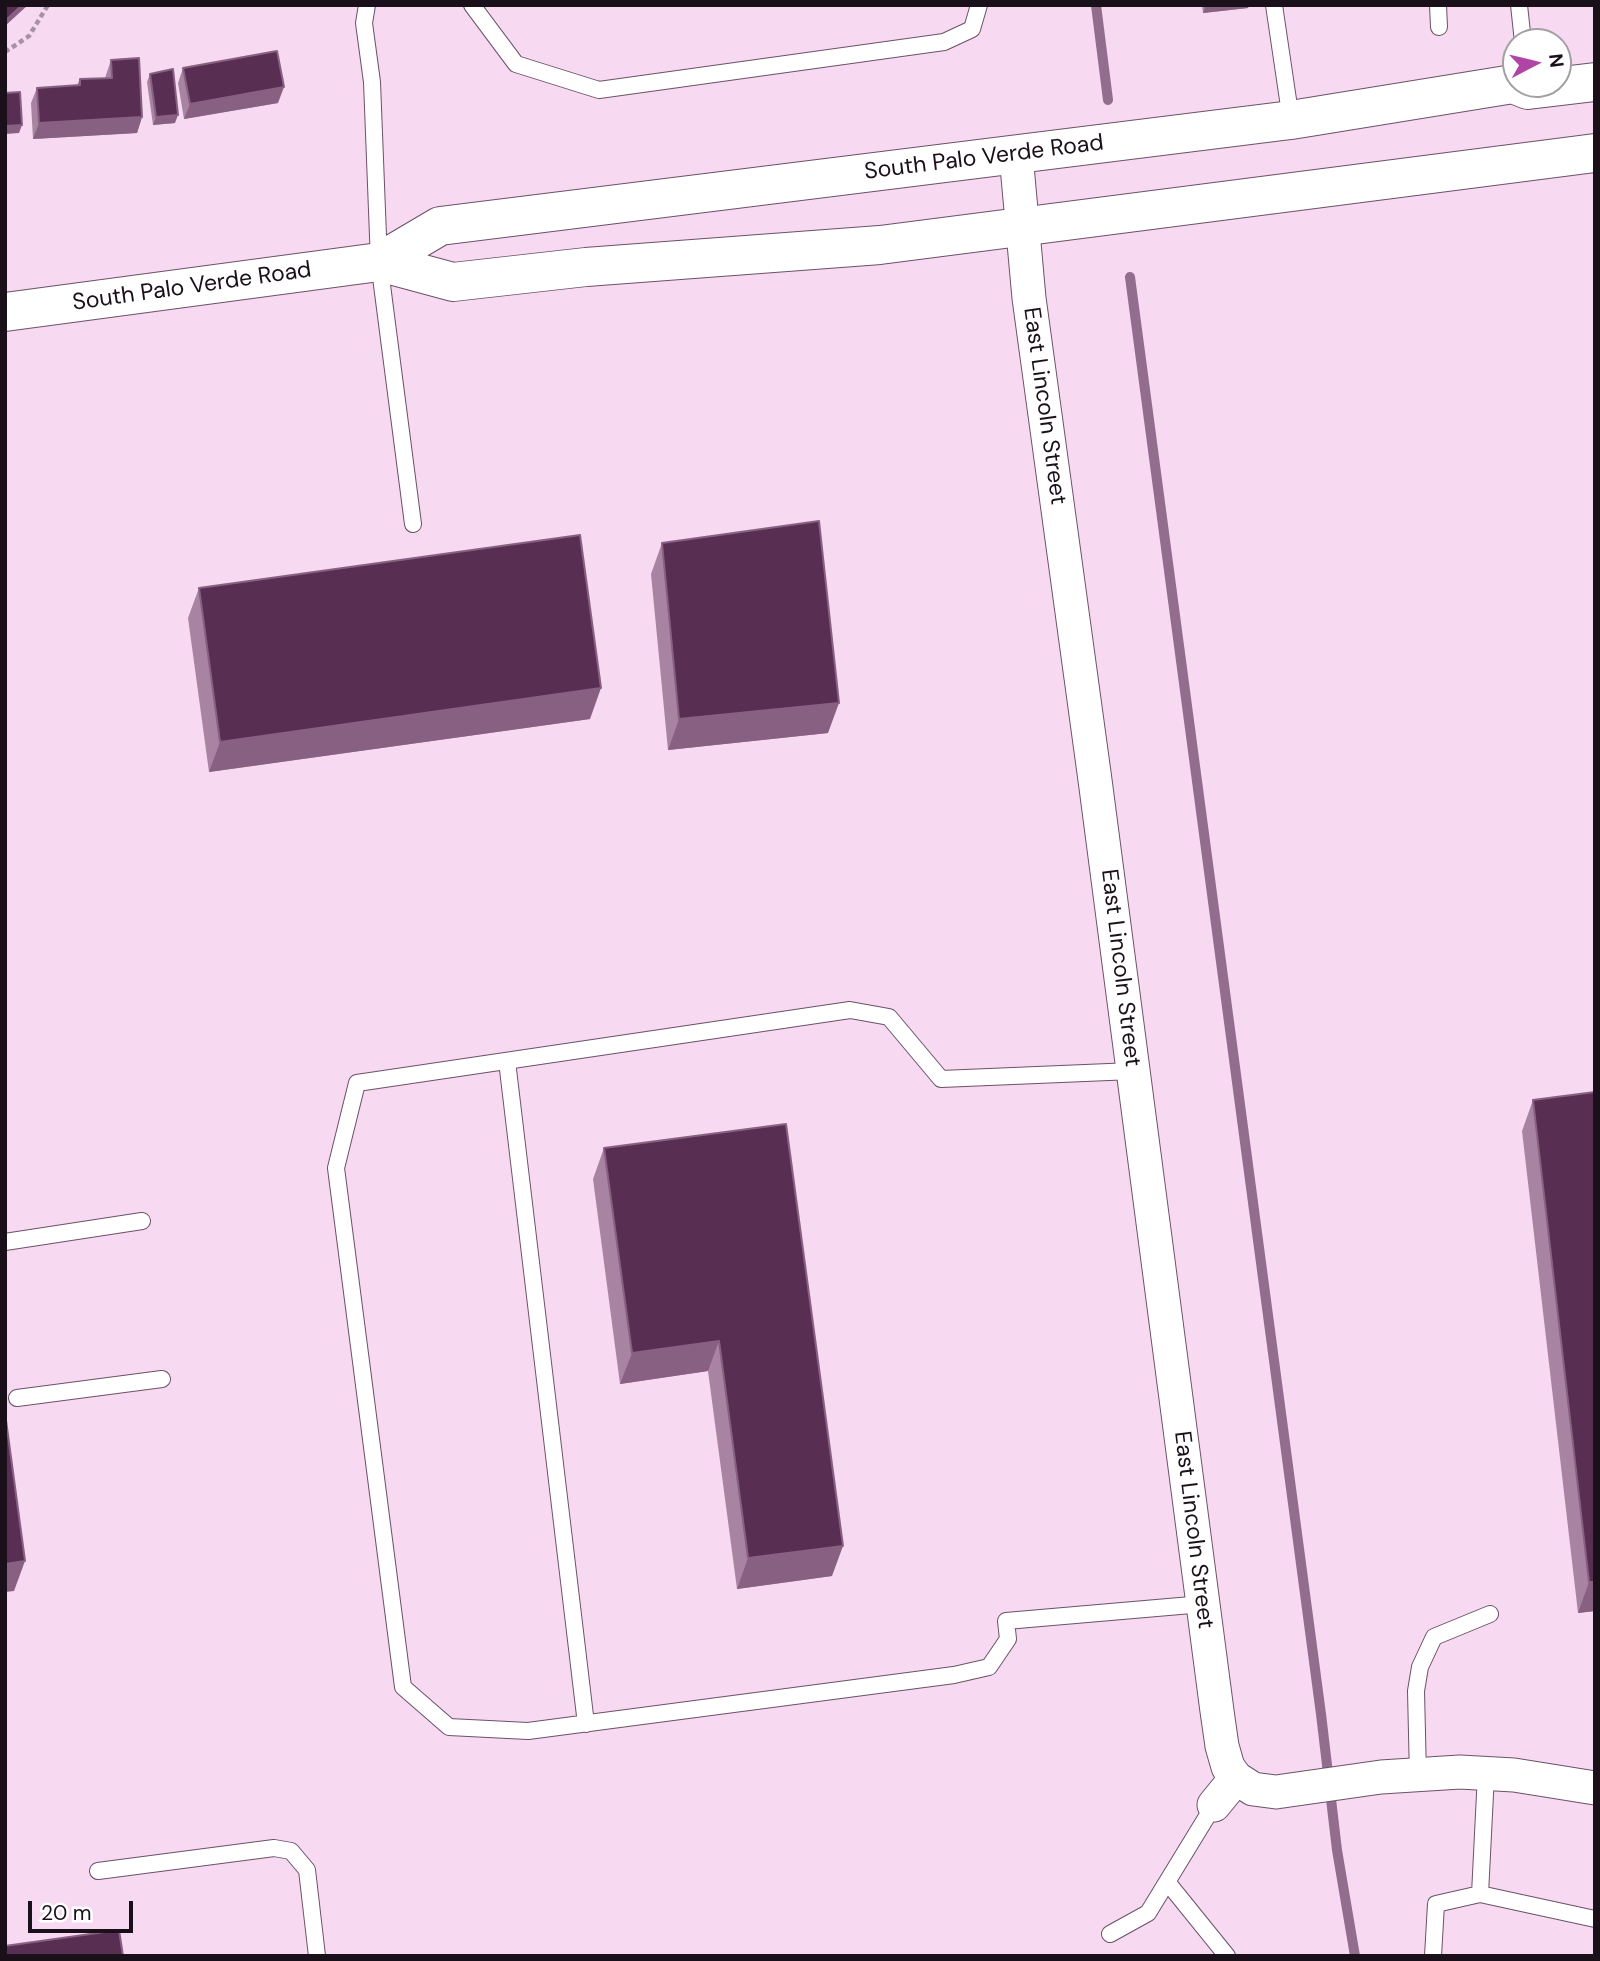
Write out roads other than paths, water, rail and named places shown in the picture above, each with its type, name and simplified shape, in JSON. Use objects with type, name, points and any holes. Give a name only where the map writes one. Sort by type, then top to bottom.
[{"type":"main road","name":"South Palo Verde Road","points":[[1572,84],[1595,82]]},
{"type":"main road","name":"South Palo Verde Road","points":[[379,262],[440,226],[1291,120],[1502,85]]},
{"type":"main road","name":"South Palo Verde Road","points":[[5,312],[379,262],[453,282],[586,267],[880,245],[1595,153]]},
{"type":"street","name":"East Lincoln Street","points":[[1016,155],[1030,312],[1096,780],[1222,1746],[1228,1768],[1236,1778]]},
{"type":"street","points":[[1214,1805],[1236,1778],[1253,1789],[1276,1792],[1381,1777],[1460,1772],[1514,1775],[1595,1788]]},
{"type":"lane","points":[[367,5],[364,23],[372,82],[379,262],[414,524]]},
{"type":"lane","points":[[472,5],[516,64],[600,90],[944,42],[972,29],[979,5]]},
{"type":"lane","points":[[1274,5],[1291,120]]},
{"type":"lane","points":[[1438,5],[1439,27]]},
{"type":"lane","points":[[1519,5],[1521,28]]},
{"type":"lane","points":[[1133,1071],[941,1079],[889,1017],[850,1010],[356,1083],[336,1168],[403,1687],[449,1727],[528,1731],[954,1675],[989,1667],[1008,1639],[1006,1621],[1203,1604]]},
{"type":"lane","points":[[508,1061],[586,1724]]},
{"type":"lane","points":[[5,1241],[142,1221]]},
{"type":"lane","points":[[17,1398],[162,1379]]},
{"type":"lane","points":[[1418,1776],[1416,1691],[1420,1667],[1434,1637],[1490,1614]]},
{"type":"lane","points":[[1480,1894],[1486,1774]]},
{"type":"lane","points":[[1110,1934],[1148,1913],[1214,1805]]},
{"type":"lane","points":[[98,1871],[274,1848],[291,1851],[307,1870],[317,1956]]},
{"type":"lane","points":[[1168,1882],[1227,1956]]},
{"type":"lane","points":[[1433,1956],[1436,1904],[1480,1894],[1595,1919]]},
{"type":"waterway","points":[[1096,5],[1108,100]]},
{"type":"waterway","points":[[1130,277],[1337,1850],[1355,1956]]}]
